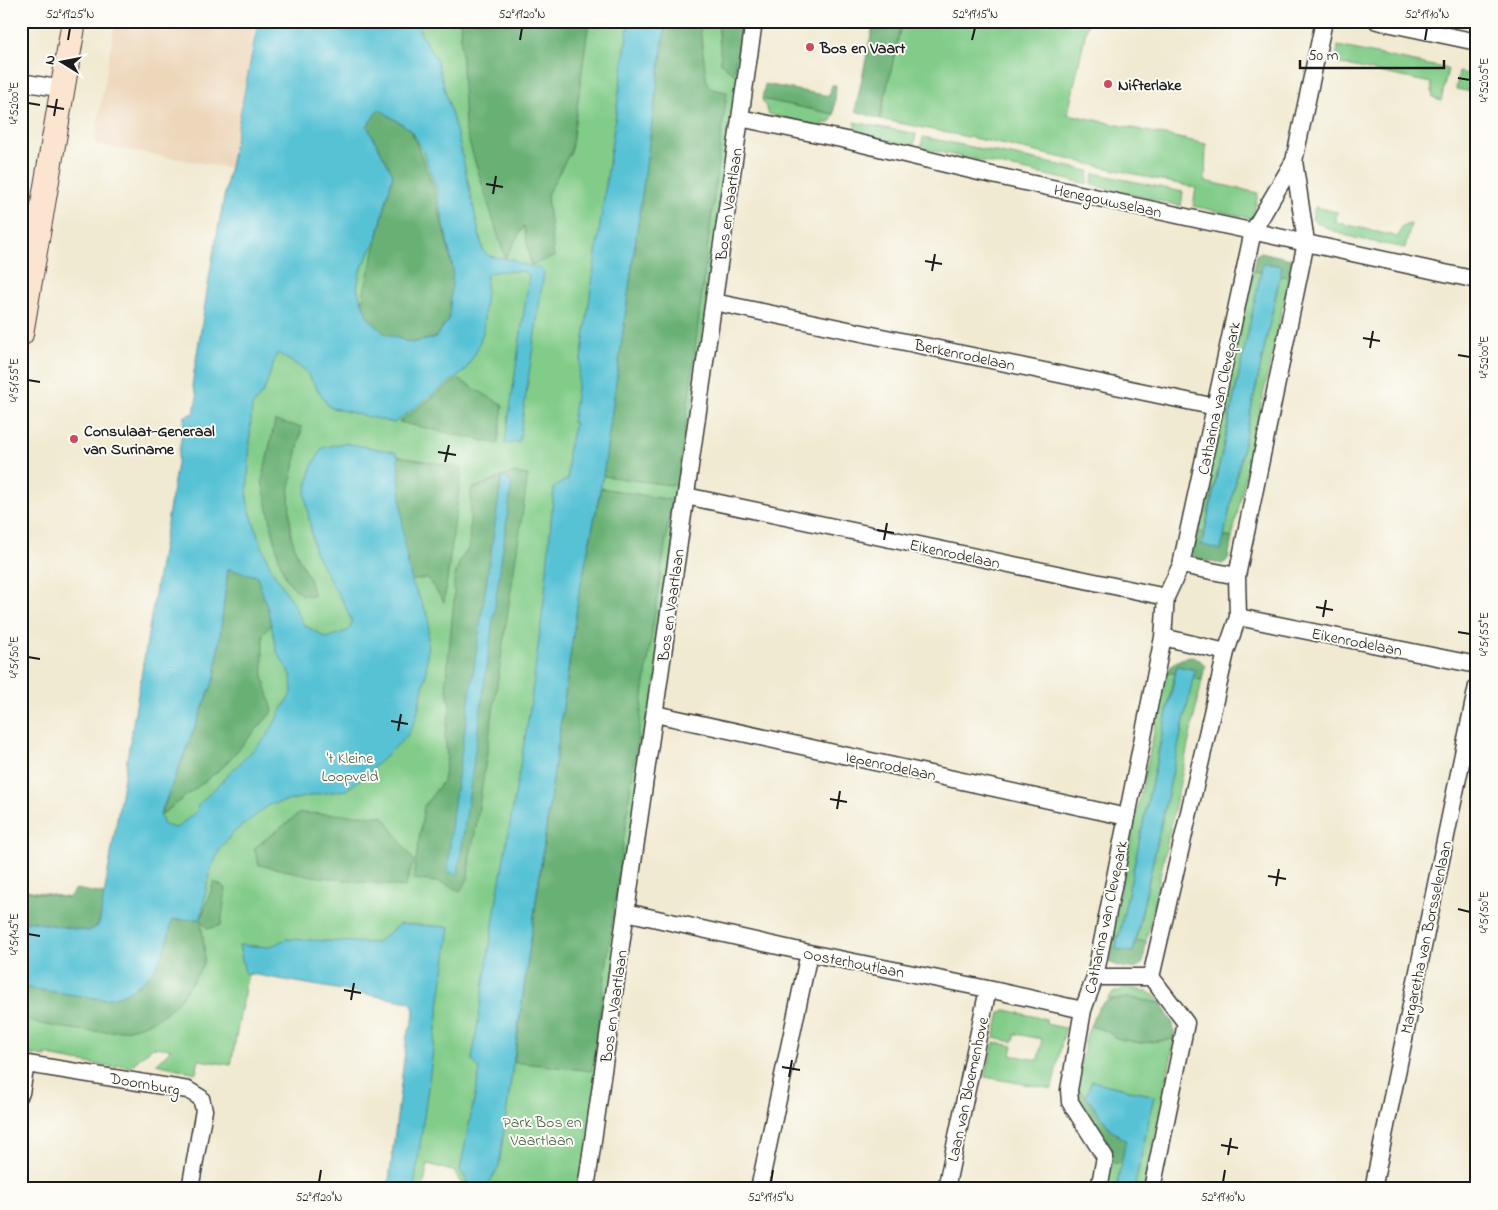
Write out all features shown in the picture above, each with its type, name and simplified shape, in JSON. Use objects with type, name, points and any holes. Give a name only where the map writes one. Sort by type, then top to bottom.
[{"type":"street","points":[[21,334],[23,306],[74,21]]},
{"type":"street","name":"Bos en Vaartlaan","points":[[586,1189],[754,21]]},
{"type":"street","points":[[1151,977],[1226,652],[1238,617],[1237,576],[1306,242],[1294,161],[1324,21]]},
{"type":"street","points":[[1377,21],[1477,42]]},
{"type":"street","points":[[21,82],[62,90]]},
{"type":"street","name":"Henegouwselaan","points":[[740,118],[846,140],[983,173],[1477,280]]},
{"type":"street","name":"Catharina van Clevepark","points":[[1099,1189],[1105,1157],[1070,1102],[1069,1090],[1083,1010],[1094,977],[1163,637],[1166,597],[1181,565],[1254,231],[1294,161]]},
{"type":"street","name":"Berkenrodelaan","points":[[714,302],[1216,407]]},
{"type":"street","name":"Eikenrodelaan","points":[[686,496],[1166,597]]},
{"type":"street","points":[[1181,565],[1237,576]]},
{"type":"street","name":"Eikenrodelaan","points":[[1238,617],[1477,665]]},
{"type":"street","points":[[1163,637],[1226,652]]},
{"type":"street","name":"Margaretha van Borsselenlaan","points":[[1373,1189],[1477,686]]},
{"type":"street","name":"Iepenrodelaan","points":[[655,714],[1126,817]]},
{"type":"street","name":"Oosterhoutlaan","points":[[626,912],[809,953],[1083,1010]]},
{"type":"street","points":[[759,1189],[809,953]]},
{"type":"street","points":[[1094,977],[1151,977]]},
{"type":"street","points":[[1151,977],[1186,1023],[1152,1189]]},
{"type":"street","name":"Laan van Bloemenhove","points":[[946,1189],[988,989]]},
{"type":"street","name":"Doornburg","points":[[21,1093],[24,1063],[188,1090],[201,1098],[204,1110],[190,1189]]},
{"type":"shaded area","points":[[115,21],[256,21],[229,168],[94,144]]},
{"type":"green space","name":"'t Kleine Loopveld","points":[[404,21],[642,21],[468,1183],[460,1182],[455,1172],[428,1164],[423,1189],[407,1189],[438,954],[286,939],[247,977],[231,1065],[199,1060],[196,1073],[156,1064],[171,1049],[153,1047],[130,1067],[116,1065],[116,1068],[53,1057],[46,1054],[46,1057],[21,1053],[21,889],[129,909],[240,430]]},
{"type":"green space","points":[[460,21],[589,21],[571,151],[547,195],[554,257],[531,265],[524,226],[505,258],[465,129]]},
{"type":"green space","name":"Park Bos en Vaartlaan","points":[[661,21],[745,21],[656,679],[585,1176],[568,1189],[483,1189],[594,503]]},
{"type":"green space","points":[[666,21],[699,21],[707,83],[712,89],[727,92],[678,486],[603,476]]},
{"type":"green space","points":[[718,21],[742,21],[734,74],[721,63]]},
{"type":"green space","points":[[874,21],[902,21],[880,119],[855,111]]},
{"type":"green space","points":[[902,21],[1088,21],[1068,114],[1206,144],[1205,181],[1258,193],[1253,219],[1193,206],[1196,188],[880,119]]},
{"type":"green space","points":[[1338,46],[1448,69],[1441,101],[1433,98],[1431,83],[1336,63]]},
{"type":"green space","points":[[1459,72],[1477,76],[1477,93],[1456,89]]},
{"type":"green space","points":[[765,84],[829,96],[832,85],[836,85],[834,114],[762,99]]},
{"type":"green space","points":[[762,99],[834,114],[829,124],[824,122],[823,128],[769,114]]},
{"type":"green space","points":[[379,109],[411,130],[433,186],[453,269],[449,319],[435,338],[411,343],[384,333],[368,318],[362,306],[393,174],[367,126]]},
{"type":"green space","points":[[854,122],[916,134],[914,147],[857,134]]},
{"type":"green space","points":[[923,137],[1089,171],[1087,184],[921,148]]},
{"type":"green space","points":[[1094,173],[1183,192],[1181,206],[1091,185]]},
{"type":"green space","points":[[1315,207],[1337,212],[1336,222],[1398,237],[1402,226],[1411,224],[1405,248],[1345,235],[1323,226],[1312,219]]},
{"type":"green space","points":[[1261,252],[1291,259],[1289,277],[1280,276],[1282,266],[1264,263],[1261,272],[1253,271],[1256,255]]},
{"type":"green space","points":[[1253,271],[1261,272],[1204,533],[1194,531]]},
{"type":"green space","points":[[1280,276],[1289,277],[1232,538],[1224,536]]},
{"type":"green space","points":[[458,379],[503,405],[498,444],[399,422]]},
{"type":"green space","points":[[275,421],[302,427],[289,492],[291,535],[298,557],[309,578],[314,596],[301,595],[287,580],[279,560],[262,481]]},
{"type":"green space","points":[[398,456],[462,468],[444,602],[427,578],[408,581],[399,538]]},
{"type":"green space","points":[[512,473],[528,475],[475,834],[470,855],[468,879],[460,891],[443,883],[413,879],[424,806],[443,781],[447,757],[445,734],[450,709],[446,682],[454,580],[460,560],[469,548],[471,489]]},
{"type":"green space","points":[[601,488],[672,500],[651,639],[592,1071],[514,1062],[578,598]]},
{"type":"green space","points":[[1194,531],[1204,533],[1202,545],[1220,549],[1224,536],[1232,538],[1228,560],[1222,564],[1195,559],[1191,552]]},
{"type":"green space","points":[[228,569],[257,576],[268,602],[271,625],[263,634],[263,676],[273,711],[222,768],[160,816],[215,677]]},
{"type":"green space","points":[[1192,657],[1200,660],[1205,666],[1202,680],[1193,678],[1195,670],[1177,666],[1175,673],[1167,672],[1178,661]]},
{"type":"green space","points":[[1167,672],[1175,673],[1119,936],[1110,935]]},
{"type":"green space","points":[[1193,678],[1202,680],[1146,942],[1136,940]]},
{"type":"green space","points":[[300,813],[383,816],[414,861],[405,887],[313,876],[259,865],[254,848]]},
{"type":"green space","points":[[214,882],[226,888],[221,925],[208,929],[201,920],[205,952],[203,965],[186,991],[170,1009],[151,1022],[131,1029],[110,1031],[88,1031],[21,1020],[21,987],[102,999],[119,996],[134,988],[147,978],[160,960],[167,943],[172,920],[201,919]]},
{"type":"green space","points":[[76,889],[105,894],[101,916],[93,929],[88,931],[21,920],[21,890],[68,898]]},
{"type":"green space","points":[[1110,935],[1119,936],[1116,949],[1133,952],[1136,940],[1146,942],[1143,963],[1135,969],[1110,963],[1106,951]]},
{"type":"green space","points":[[1125,988],[1140,990],[1154,995],[1161,1003],[1130,998],[1107,999],[1113,993]]},
{"type":"green space","points":[[1130,998],[1161,1003],[1173,1024],[1175,1039],[1140,1043],[1116,1038],[1107,1031],[1090,1026],[1103,1003]]},
{"type":"green space","points":[[1005,1010],[1046,1019],[1046,1024],[1065,1028],[1052,1089],[985,1077],[994,1042],[1013,1046],[1011,1055],[1038,1060],[1042,1039],[1016,1034],[1013,1042],[994,1038],[1000,1013]]},
{"type":"green space","points":[[1090,1026],[1107,1031],[1116,1038],[1140,1043],[1175,1039],[1144,1189],[1134,1189],[1154,1096],[1092,1081],[1086,1096],[1077,1088],[1086,1037]]},
{"type":"green space","points":[[1077,1088],[1086,1096],[1112,1131],[1126,1140],[1121,1164],[1112,1162],[1102,1136],[1082,1112]]},
{"type":"green space","points":[[1112,1162],[1121,1164],[1116,1189],[1106,1189]]},
{"type":"water","points":[[258,21],[419,21],[420,32],[437,61],[460,145],[483,251],[489,256],[514,260],[517,263],[540,268],[544,272],[519,442],[505,444],[529,276],[526,272],[501,271],[487,274],[483,332],[477,350],[465,371],[394,423],[329,407],[305,370],[277,353],[264,391],[252,406],[247,500],[257,533],[270,567],[304,625],[327,638],[349,630],[352,622],[343,601],[314,549],[305,494],[312,466],[322,448],[344,443],[395,452],[398,456],[404,545],[412,582],[429,618],[426,674],[416,719],[407,736],[362,778],[346,790],[269,805],[233,833],[220,849],[209,873],[201,919],[172,920],[167,943],[160,960],[147,978],[134,988],[119,996],[102,999],[21,987],[21,920],[88,931],[98,926],[100,919],[185,416],[194,413],[197,396],[192,385],[212,260]],"holes":[[[379,109],[411,130],[420,145],[436,187],[453,269],[449,319],[435,338],[411,343],[384,333],[368,318],[357,289],[360,272],[377,238],[393,174],[367,126]],[[228,569],[257,576],[268,610],[277,652],[291,675],[292,692],[267,736],[198,805],[197,811],[176,828],[164,825],[160,815],[215,677]]]},
{"type":"water","points":[[629,21],[666,21],[603,476],[578,599],[499,1166],[486,1189],[467,1189],[468,1183],[460,1170],[480,1070],[472,1060],[498,892],[529,715],[545,593],[554,487],[568,479],[568,452],[575,423],[572,423]]},
{"type":"water","points":[[1263,263],[1282,266],[1221,550],[1202,545]]},
{"type":"water","points":[[502,476],[512,483],[458,875],[448,872],[452,817]]},
{"type":"water","points":[[1177,666],[1195,670],[1133,952],[1116,949]]},
{"type":"water","points":[[400,924],[450,927],[414,1189],[388,1189],[407,1035],[414,1014],[410,1002],[245,973],[239,945],[269,947],[286,939],[376,943]]},
{"type":"water","points":[[1092,1081],[1154,1096],[1134,1189],[1116,1189],[1126,1140],[1112,1131],[1086,1096]]},
{"type":"place","name":"Bos en Vaart","points":[[810,47]]},
{"type":"place","name":"Nifterlake","points":[[1108,84]]},
{"type":"place","name":"Consulaat-Generaal van Suriname","points":[[74,439]]}]
